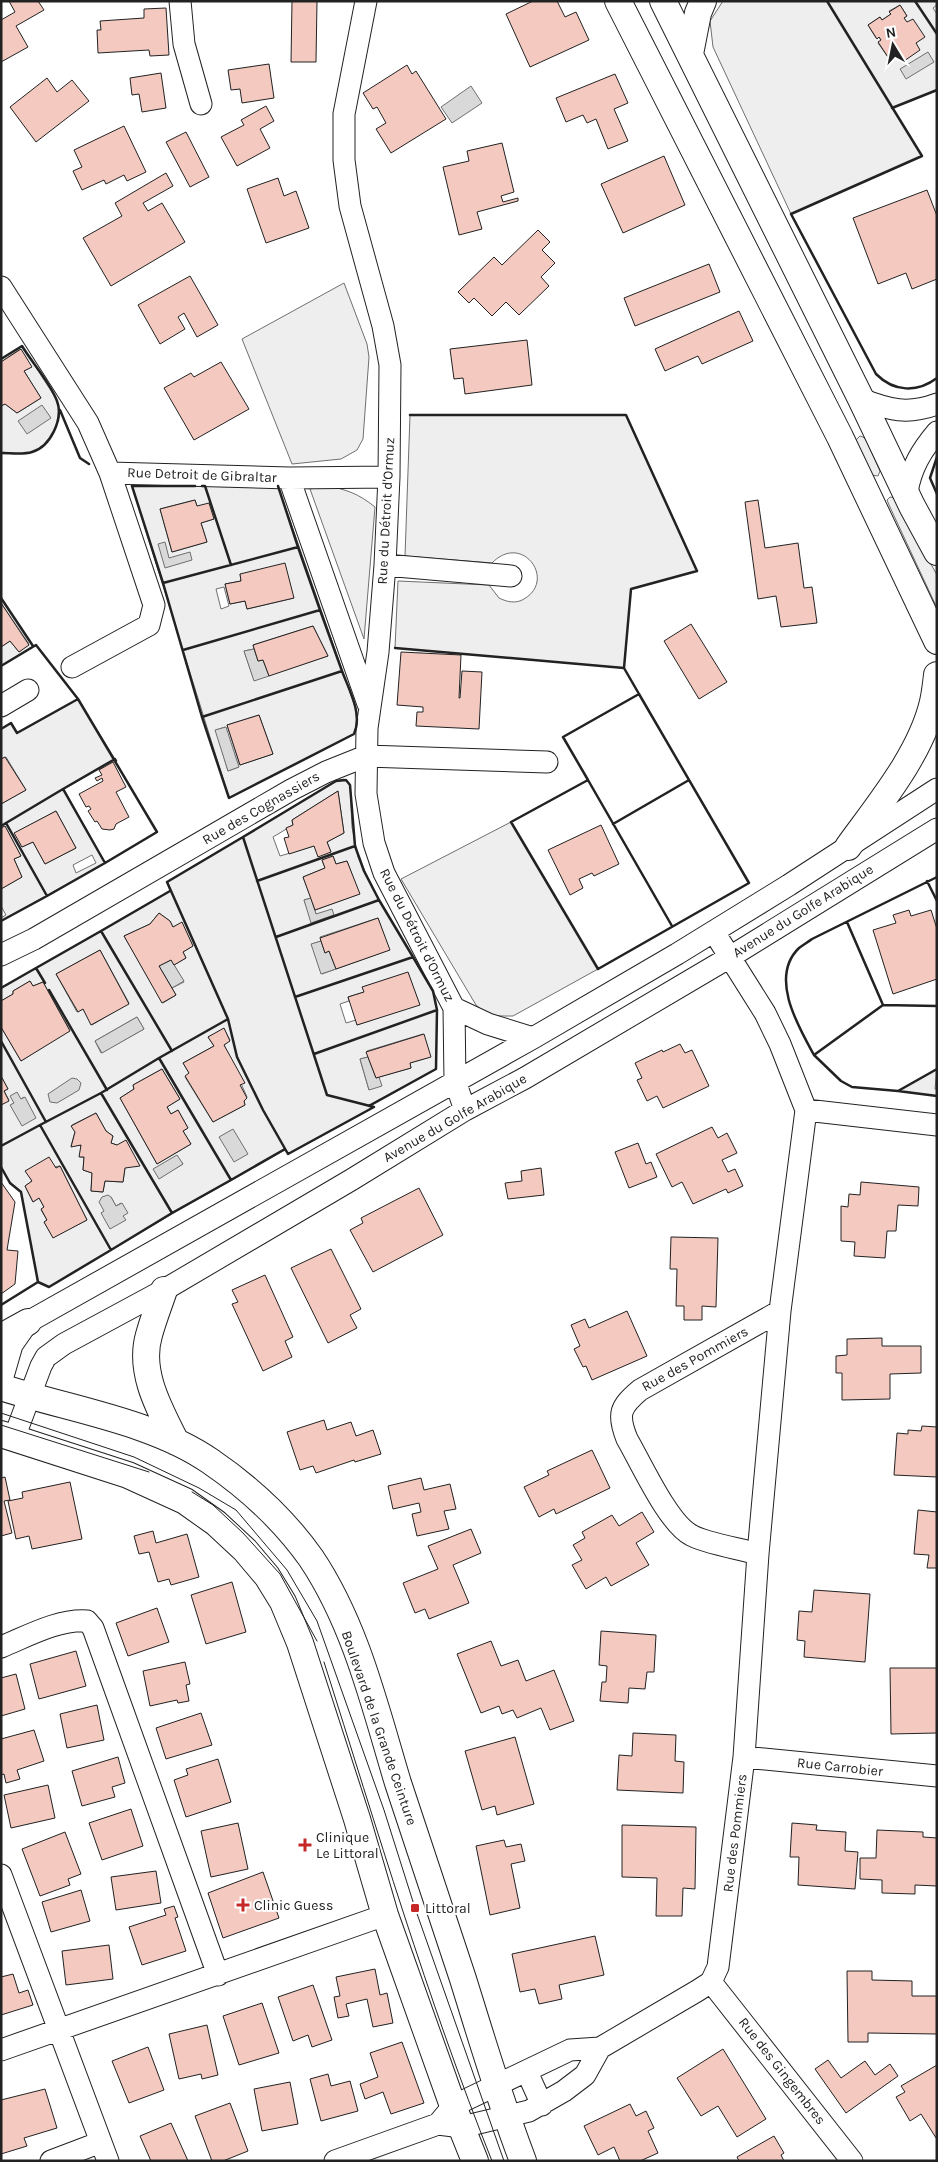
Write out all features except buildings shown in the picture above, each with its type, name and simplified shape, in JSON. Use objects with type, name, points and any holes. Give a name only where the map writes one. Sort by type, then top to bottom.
[{"type":"main road","points":[[618,1],[840,437],[937,641]]},
{"type":"main road","points":[[663,1],[907,492],[912,506],[937,552]]},
{"type":"main road","points":[[690,54],[698,13],[703,1]]},
{"type":"main road","points":[[848,847],[888,791],[915,747],[933,702],[937,675]]},
{"type":"main road","points":[[164,1290],[148,1336],[146,1358],[148,1378],[160,1410],[176,1442]]},
{"type":"main road","points":[[1,1337],[28,1322]]},
{"type":"main road","name":"Boulevard de la Grande Ceinture","points":[[1,1385],[30,1396],[105,1417],[176,1442],[208,1460],[242,1485],[277,1517],[310,1557],[332,1595],[361,1663],[497,2087],[524,2161]]},
{"type":"main road","points":[[8,1436],[128,1475],[184,1501],[216,1524],[245,1550],[266,1576],[283,1602],[300,1643],[358,1819],[385,1915],[451,2119],[475,2161]]},
{"type":"street","points":[[180,1],[184,44],[201,104]]},
{"type":"street","name":"Rue du Détroit d'Ormuz","points":[[366,1],[347,93],[343,136],[350,206],[383,326],[390,365],[389,477],[385,565],[378,652],[369,706],[366,794],[379,861],[392,891],[454,1008],[455,1081],[465,1110]]},
{"type":"street","name":"Rue Detroit de Gibraltar","points":[[1,287],[88,423],[110,472],[289,478],[389,477]]},
{"type":"street","points":[[861,399],[877,405],[909,411],[937,404]]},
{"type":"street","points":[[907,492],[910,473],[919,456],[937,432]]},
{"type":"street","points":[[72,667],[149,625],[154,605],[110,472]]},
{"type":"street","points":[[289,478],[369,706]]},
{"type":"street","points":[[385,565],[511,576]]},
{"type":"street","points":[[1,706],[28,690]]},
{"type":"street","name":"Rue des Cognassiers","points":[[1,955],[42,934],[308,780],[366,756],[547,762]]},
{"type":"street","points":[[1,1385],[12,1345],[28,1322],[533,1038],[714,932],[937,789]]},
{"type":"street","name":"Avenue du Golfe Arabique","points":[[8,1436],[30,1396],[46,1357],[64,1344],[164,1290],[343,1185],[465,1110],[525,1078],[730,957],[937,829]]},
{"type":"street","points":[[714,932],[772,1029],[806,1110],[937,1125]]},
{"type":"street","name":"Rue du Détroit d'Ormuz","points":[[454,1008],[488,1024],[533,1038]]},
{"type":"street","name":"Rue des Pommiers","points":[[711,1982],[718,1967],[744,1758],[758,1554],[780,1311],[806,1110]]},
{"type":"street","name":"Rue des Pommiers","points":[[758,1554],[692,1536],[680,1527],[671,1515],[627,1439],[622,1426],[620,1412],[627,1401],[640,1390],[780,1311]]},
{"type":"street","points":[[1,1647],[62,1623],[75,1620],[87,1620],[93,1628],[218,1975]]},
{"type":"street","name":"Rue Carrobier","points":[[744,1758],[937,1776]]},
{"type":"street","points":[[1,1874],[105,2151],[51,2161]]},
{"type":"street","points":[[1,2050],[385,1915]]},
{"type":"street","points":[[334,2161],[451,2119],[497,2087],[570,2050],[600,2048],[711,1982]]},
{"type":"street","name":"Rue des Gingembres","points":[[711,1982],[852,2161]]},
{"type":"street","points":[[451,2119],[507,2117],[542,2105],[586,2075],[600,2048]]},
{"type":"street","points":[[527,2072],[542,2105]]},
{"type":"shaded area","points":[[723,1],[937,1],[937,5],[933,8],[937,14],[937,90],[892,108],[922,156],[791,214],[713,47],[710,21]],"holes":[[[900,5],[907,16],[904,18],[916,43],[890,60],[878,43],[881,40],[879,37],[876,38],[868,25],[880,17],[882,20],[891,14],[889,11]]]},
{"type":"shaded area","points":[[928,52],[934,62],[906,79],[900,69]]},
{"type":"shaded area","points":[[471,86],[482,103],[452,123],[441,107]]},
{"type":"shaded area","points":[[344,283],[367,344],[369,357],[363,439],[357,450],[341,459],[292,464],[242,339]]},
{"type":"shaded area","points":[[22,346],[57,400],[57,423],[50,438],[39,449],[25,453],[1,452],[1,406],[5,404],[17,413],[41,398],[24,371],[31,367],[20,349],[1,362],[1,359]]},
{"type":"shaded area","points":[[42,405],[51,418],[27,434],[18,421]]},
{"type":"shaded area","points":[[410,415],[626,415],[697,571],[631,589],[624,668],[395,648],[398,581],[489,585],[499,598],[515,602],[521,601],[533,591],[537,581],[536,571],[532,562],[524,556],[514,553],[503,555],[492,563],[405,556]]},
{"type":"shaded area","points":[[860,436],[866,440],[880,471],[878,476],[871,475],[855,441]]},
{"type":"shaded area","points":[[132,486],[278,486],[355,707],[357,722],[354,734],[229,798]],"holes":[[[195,500],[197,506],[214,519],[201,523],[207,542],[172,552],[160,509]],[[240,574],[294,598],[247,609],[245,601],[230,604],[225,584],[241,581]],[[224,587],[229,606],[221,609],[216,589]],[[313,626],[328,656],[254,680],[244,651],[254,649],[253,645]],[[259,715],[273,754],[240,765],[227,725]],[[225,727],[239,767],[228,771],[216,730]]]},
{"type":"shaded area","points":[[326,486],[352,493],[375,507],[364,639],[310,489]]},
{"type":"shaded area","points":[[890,497],[894,498],[937,575],[937,608],[889,505],[887,500]]},
{"type":"shaded area","points":[[165,542],[169,558],[190,552],[192,560],[165,568],[158,544]]},
{"type":"shaded area","points":[[1,598],[33,646],[1,666],[1,647],[10,641],[19,652],[29,644],[1,603]]},
{"type":"shaded area","points":[[254,649],[258,661],[263,660],[269,676],[254,681],[244,651]]},
{"type":"shaded area","points":[[78,699],[115,759],[64,789],[105,863],[1,921],[1,918],[6,915],[1,906],[1,889],[22,877],[14,859],[21,856],[5,826],[1,828],[1,804],[26,790],[6,757],[1,759],[1,729],[11,723],[17,733]],"holes":[[[56,811],[76,848],[45,864],[33,842],[22,847],[15,833]],[[92,855],[96,863],[76,873],[73,865]]]},
{"type":"shaded area","points":[[226,727],[239,767],[228,771],[215,730]]},
{"type":"shaded area","points":[[344,779],[350,785],[352,827],[358,857],[379,900],[433,991],[437,1010],[436,1069],[369,1105],[374,1107],[288,1154],[285,1150],[49,1287],[38,1282],[21,1192],[10,1183],[1,1167],[1,1105],[9,1100],[4,1091],[8,1089],[1,1076],[1,1027],[21,1061],[70,1030],[43,982],[33,986],[30,981],[1,1001],[1,988],[170,891],[167,882],[336,781]],"holes":[[[338,791],[344,833],[327,842],[331,852],[314,846],[280,856],[273,837],[293,825],[292,820]],[[333,856],[336,864],[347,861],[359,894],[315,910],[316,914],[312,922],[304,900],[311,898],[303,877],[325,868],[322,860]],[[159,913],[170,921],[173,927],[182,923],[193,946],[183,952],[186,958],[174,965],[184,982],[172,988],[176,995],[163,1003],[124,936],[150,924]],[[378,918],[389,950],[322,974],[312,944],[321,941],[320,937]],[[100,950],[129,1003],[92,1025],[83,1009],[77,1012],[56,974]],[[408,973],[419,1004],[357,1025],[356,1020],[346,1023],[340,1004],[349,1001],[348,997],[364,992],[363,987]],[[137,1017],[144,1029],[101,1053],[95,1041]],[[224,1029],[230,1040],[224,1045],[247,1097],[244,1101],[245,1105],[213,1122],[185,1077],[189,1073],[183,1063],[214,1046],[208,1037]],[[423,1034],[430,1057],[410,1063],[411,1068],[379,1077],[369,1090],[360,1059],[368,1057],[367,1051]],[[162,1069],[180,1099],[167,1107],[171,1114],[178,1110],[188,1128],[183,1131],[191,1144],[157,1164],[120,1098],[134,1089],[133,1085]],[[24,1097],[22,1125],[11,1105]],[[96,1113],[106,1131],[113,1136],[111,1143],[117,1145],[125,1168],[123,1182],[105,1181],[103,1192],[91,1191],[92,1173],[83,1170],[84,1157],[80,1157],[81,1145],[71,1146],[75,1132],[72,1125]],[[177,1156],[183,1164],[159,1178]],[[60,1166],[87,1220],[53,1237],[44,1222],[47,1220],[41,1210],[44,1207],[39,1198],[33,1202],[25,1186],[32,1181],[26,1171]],[[111,1197],[116,1206],[121,1203],[123,1216],[101,1213],[105,1211]]]},
{"type":"shaded area","points":[[511,822],[598,969],[513,1016],[502,1016],[489,1014],[476,1005],[401,879]]},
{"type":"shaded area","points":[[311,898],[316,914],[332,909],[334,915],[311,923],[304,900]]},
{"type":"shaded area","points":[[321,941],[325,953],[329,951],[336,969],[321,974],[311,944]]},
{"type":"shaded area","points":[[171,960],[184,981],[172,988],[159,966]]},
{"type":"shaded area","points":[[137,1017],[144,1029],[102,1053],[95,1041]]},
{"type":"shaded area","points":[[368,1057],[376,1078],[379,1077],[382,1086],[369,1090],[360,1059]]},
{"type":"shaded area","points":[[937,1069],[935,1089],[937,1089],[937,1096],[898,1091]]},
{"type":"shaded area","points":[[72,1078],[77,1079],[81,1083],[79,1090],[57,1103],[50,1102],[48,1094]]},
{"type":"shaded area","points":[[17,1092],[21,1099],[25,1097],[36,1118],[22,1126],[10,1105],[14,1103],[10,1096]]},
{"type":"shaded area","points":[[233,1129],[248,1154],[234,1162],[219,1137]]},
{"type":"shaded area","points":[[177,1155],[183,1164],[159,1179],[153,1169]]},
{"type":"shaded area","points":[[108,1195],[116,1206],[122,1203],[128,1213],[123,1216],[126,1220],[110,1229],[101,1213],[104,1211],[99,1202],[102,1197]]},
{"type":"tram line","points":[[1,1413],[134,1457],[199,1488],[236,1510],[287,1570],[317,1621],[504,2161]]},
{"type":"tram line","points":[[1,1425],[149,1472]]},
{"type":"tram line","points":[[192,1492],[213,1505],[243,1533],[280,1574],[317,1641]]},
{"type":"tram line","points":[[324,1662],[424,1976],[492,2161]]},
{"type":"wall","points":[[827,1],[922,156],[791,214],[876,374],[890,384],[906,388],[922,386],[937,378]]},
{"type":"wall","points":[[915,1],[937,34]]},
{"type":"wall","points":[[892,108],[937,90]]},
{"type":"wall","points":[[1,359],[22,346],[50,387],[59,408],[59,416],[54,431],[39,449],[25,453],[1,453]]},
{"type":"wall","points":[[60,410],[80,458],[89,464]]},
{"type":"wall","points":[[410,415],[626,415],[697,571],[631,589],[624,668]]},
{"type":"wall","points":[[937,457],[930,478],[937,494]]},
{"type":"wall","points":[[163,583],[132,486],[195,486]]},
{"type":"wall","points":[[202,486],[205,486],[231,565]]},
{"type":"wall","points":[[278,486],[298,547]]},
{"type":"wall","points":[[202,717],[342,671],[354,702],[357,718],[354,734],[229,798],[202,717],[163,583],[298,547],[320,610]]},
{"type":"wall","points":[[1,598],[33,646]]},
{"type":"wall","points":[[183,650],[320,610],[342,671]]},
{"type":"wall","points":[[1,666],[36,645],[78,699],[157,832]]},
{"type":"wall","points":[[395,648],[624,668],[639,694]]},
{"type":"wall","points":[[639,694],[749,883],[598,969],[511,822],[588,780],[563,737],[639,694]]},
{"type":"wall","points":[[1,729],[11,723],[17,733],[78,699]]},
{"type":"wall","points":[[63,789],[115,759],[116,761]]},
{"type":"wall","points":[[243,837],[336,781],[346,780],[350,785],[355,846],[364,871],[379,900]]},
{"type":"wall","points":[[588,780],[672,926]]},
{"type":"wall","points":[[613,824],[689,780]]},
{"type":"wall","points":[[6,823],[63,789],[105,863],[47,896]]},
{"type":"wall","points":[[1,826],[6,823],[47,896],[1,921]]},
{"type":"wall","points":[[105,863],[157,832]]},
{"type":"wall","points":[[159,1058],[228,1019],[237,1057],[263,1110],[288,1154],[374,1107],[327,1095],[243,837],[167,882],[228,1019]]},
{"type":"wall","points":[[257,881],[355,846]]},
{"type":"wall","points":[[814,1055],[794,1016],[789,1001],[786,973],[790,960],[799,948],[812,939],[937,877]]},
{"type":"wall","points":[[927,881],[937,901]]},
{"type":"wall","points":[[101,931],[170,891]]},
{"type":"wall","points":[[276,937],[379,900],[413,957]]},
{"type":"wall","points":[[847,922],[883,1005]]},
{"type":"wall","points":[[36,968],[101,931],[172,1051]]},
{"type":"wall","points":[[295,997],[413,957],[433,991],[437,1010],[436,1069],[369,1106]]},
{"type":"wall","points":[[1,988],[36,968],[45,983]]},
{"type":"wall","points":[[49,990],[107,1090]]},
{"type":"wall","points":[[898,1091],[852,1087],[841,1081],[814,1055],[883,1005],[937,1006]]},
{"type":"wall","points":[[314,1054],[437,1010]]},
{"type":"wall","points":[[1,1041],[46,1122]]},
{"type":"wall","points":[[101,1093],[159,1058],[231,1180],[172,1213]]},
{"type":"wall","points":[[937,1069],[898,1091],[937,1096]]},
{"type":"wall","points":[[40,1125],[101,1093],[172,1213],[111,1250]]},
{"type":"wall","points":[[1,1146],[40,1125],[111,1250],[49,1287],[38,1282]]},
{"type":"wall","points":[[231,1180],[285,1149]]},
{"type":"wall","points":[[1,1167],[10,1183],[21,1192],[38,1282],[1,1305]]},
{"type":"place","name":"Clinique Le Littoral","points":[[305,1845]]},
{"type":"place","name":"Clinic Guess","points":[[243,1905]]},
{"type":"place","name":"Littoral","points":[[415,1908]]}]
